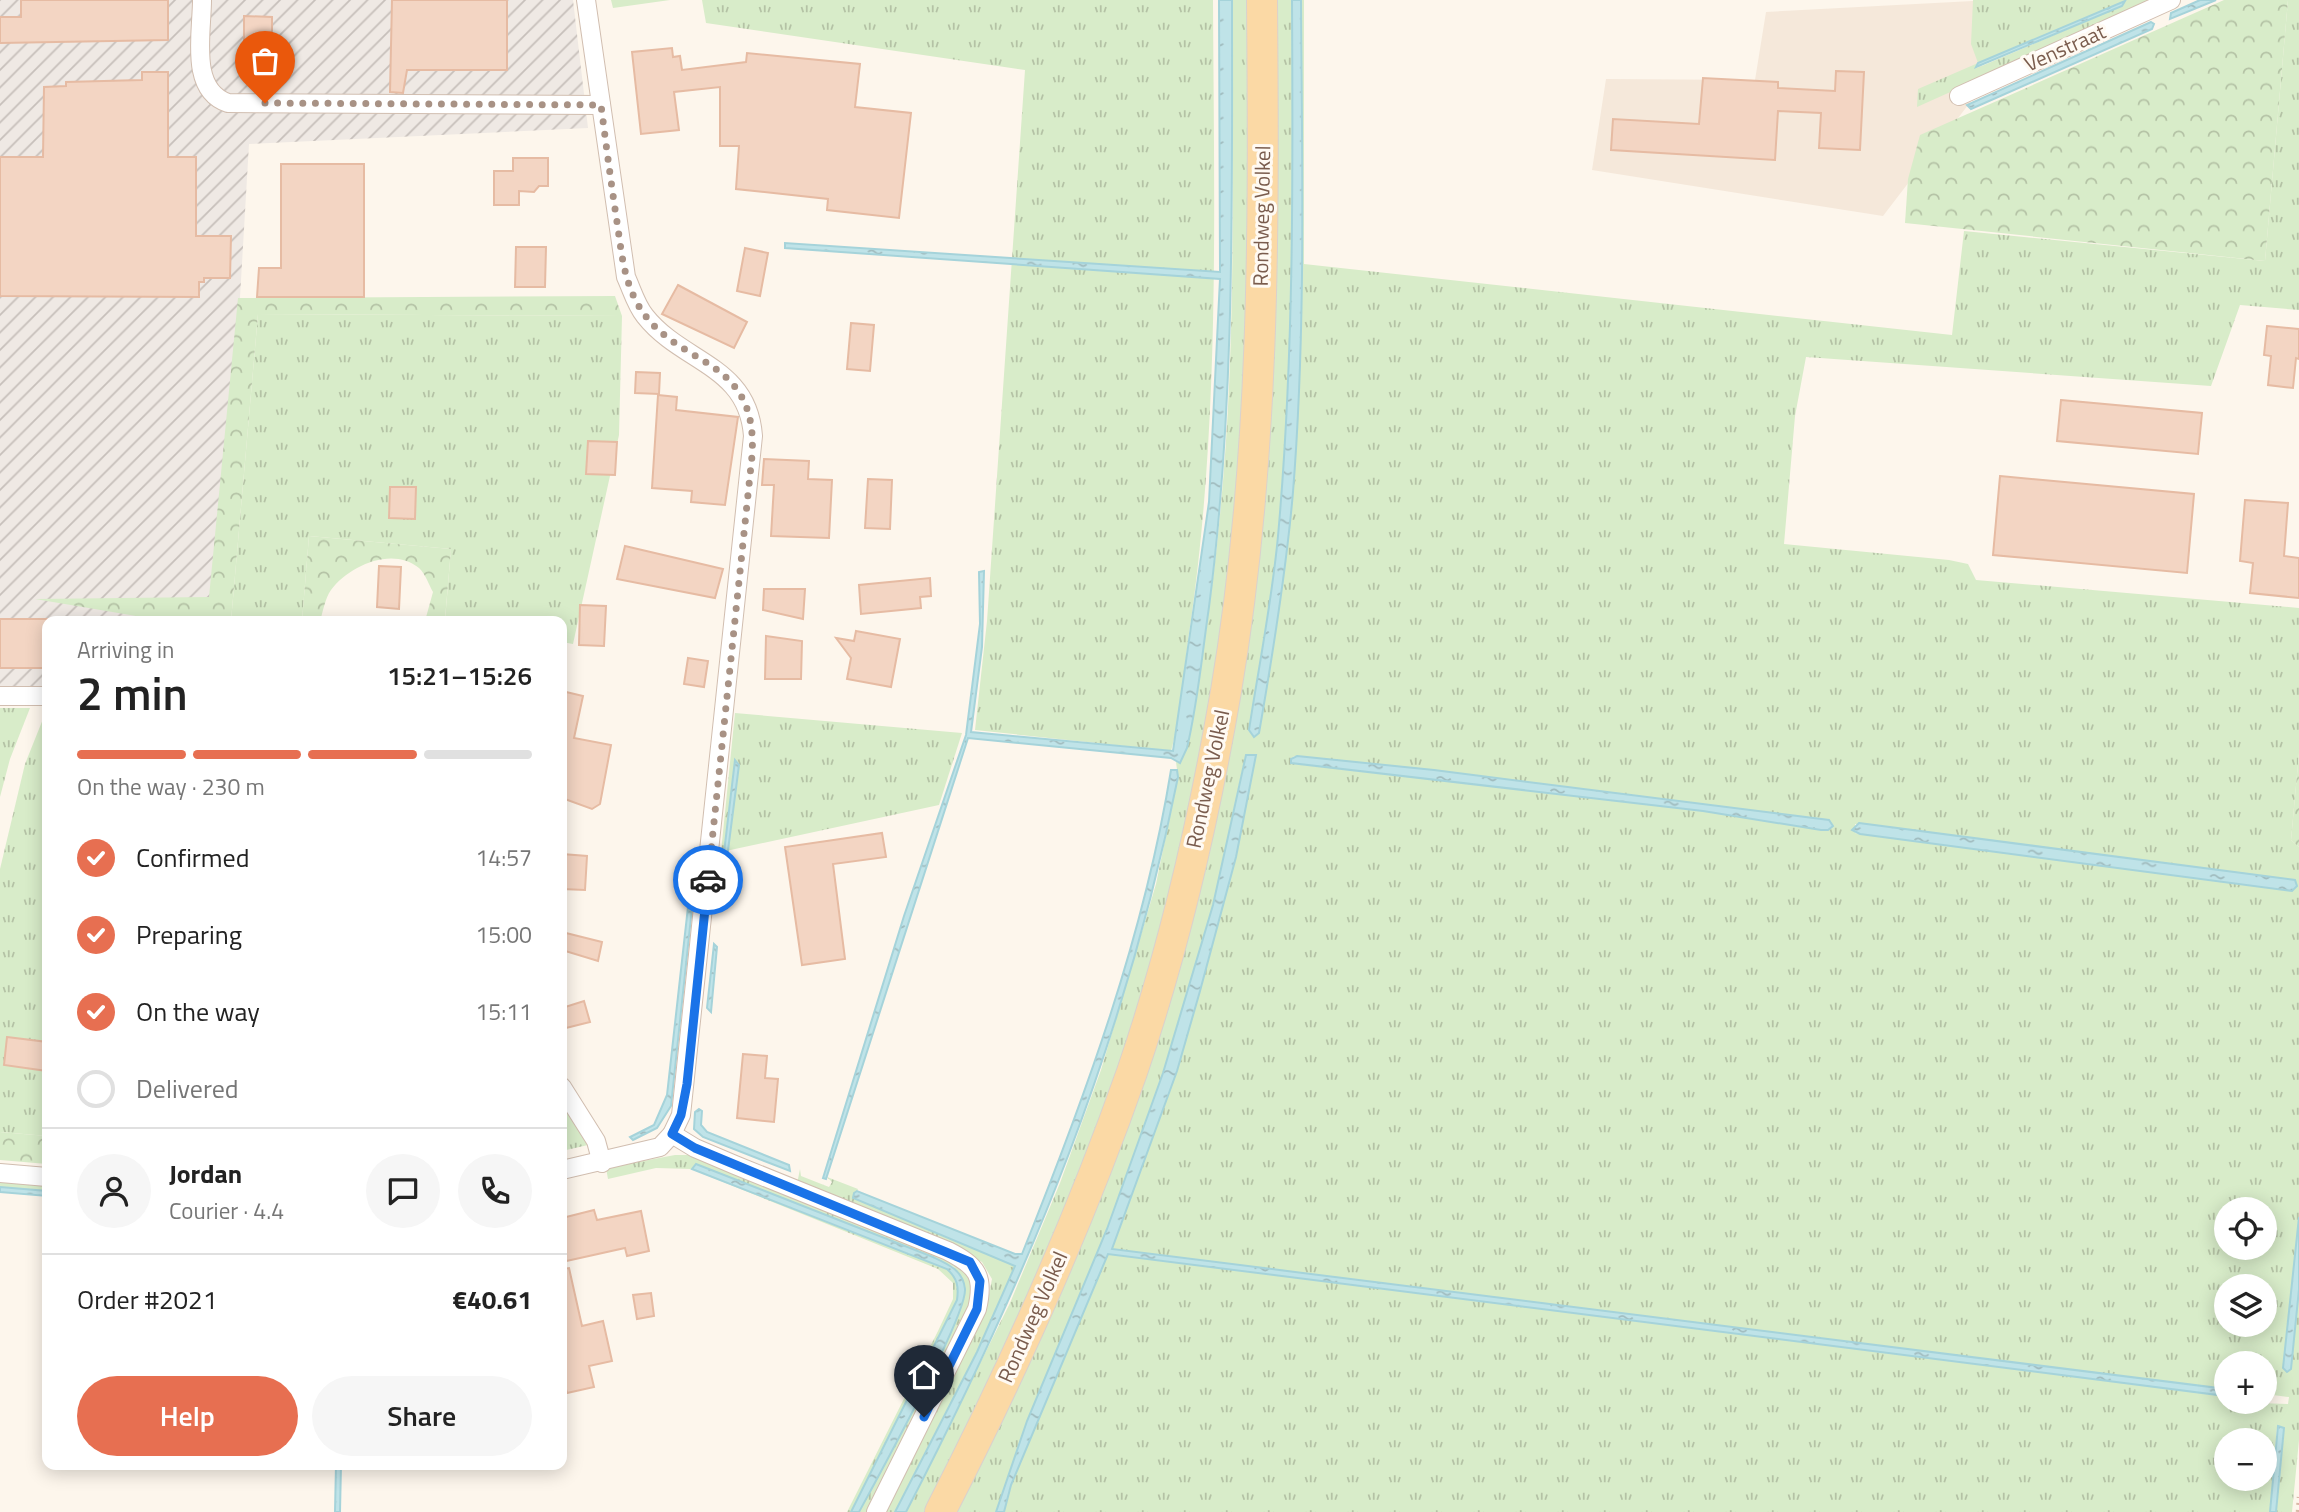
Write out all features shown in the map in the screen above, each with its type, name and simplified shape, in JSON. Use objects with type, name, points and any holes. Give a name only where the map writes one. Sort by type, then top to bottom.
[{"type":"main road","name":"Rondweg Volkel","points":[[940,1512],[993,1408],[1071,1232],[1131,1073],[1174,929],[1209,778],[1240,593],[1258,399],[1264,182],[1262,0]]},
{"type":"street","points":[[202,0],[203,78],[212,94],[228,103],[601,105]]},
{"type":"street","points":[[567,1169],[602,1163],[660,1147],[672,1134],[681,1115],[687,1084],[753,436],[752,416],[734,384],[669,337],[646,317],[635,299],[622,255],[586,0]]},
{"type":"street","name":"Venstraat","points":[[1959,96],[2171,0]]},
{"type":"street","points":[[0,696],[42,696]]},
{"type":"street","points":[[567,1095],[596,1141],[602,1163]]},
{"type":"street","points":[[672,1134],[725,1161],[948,1251],[970,1262],[976,1272],[981,1295],[977,1309],[876,1512]]},
{"type":"street","points":[[0,1172],[42,1176]]},
{"type":"path","points":[[2298,1512],[2299,1497]]},
{"type":"shaded area","points":[[0,0],[573,0],[588,128],[249,144],[221,616],[42,616],[42,703],[0,703]]},
{"type":"shaded area","points":[[1992,0],[1978,92],[1883,216],[1592,170],[1606,79],[1755,80],[1766,12]]},
{"type":"green space","points":[[611,0],[670,0],[613,8]]},
{"type":"green space","points":[[702,0],[1213,0],[1213,311],[1207,466],[1183,686],[1171,751],[975,730],[987,621],[1025,70],[706,23]]},
{"type":"green space","points":[[1232,0],[1248,0],[1245,390],[1236,519],[1226,605],[1198,778],[1156,951],[1131,1035],[1071,1198],[1037,1278],[924,1512],[906,1512],[1010,1303],[1060,1183],[1101,1070],[1156,884],[1178,777],[1176,762],[1180,763],[1188,746],[1214,573],[1229,386]]},
{"type":"green space","points":[[1274,0],[1292,0],[1291,268],[1287,402],[1278,535],[1249,730],[1259,733],[1289,526],[1299,390],[1301,0],[1304,0],[1304,264],[1952,335],[1964,231],[2265,261],[2288,0],[2299,0],[2299,310],[2240,305],[2211,386],[1806,357],[1795,416],[1784,544],[1949,560],[1968,564],[1976,580],[2299,608],[2299,753],[2291,840],[2299,847],[2299,1217],[2283,1368],[2287,1372],[2291,1369],[2299,1289],[2299,1440],[2292,1512],[2276,1512],[2284,1428],[2277,1427],[2214,1428],[2214,1491],[2272,1491],[2270,1512],[1004,1512],[1011,1485],[1107,1254],[2214,1394],[2214,1414],[2277,1414],[2277,1404],[2288,1404],[2289,1397],[2277,1396],[2277,1351],[2214,1351],[2214,1387],[1112,1249],[1177,1071],[1236,858],[1256,756],[1245,757],[1213,905],[1163,1073],[1107,1229],[1027,1421],[996,1512],[954,1512],[1213,822]],"holes":[[[1294,756],[1434,770],[1832,822],[1821,830],[1703,811],[1295,764],[1290,761]],[[1855,824],[2295,880],[2295,889],[1855,833]]]},
{"type":"green space","points":[[1973,0],[2155,0],[1917,107],[1918,89],[1978,63],[1971,44]],"holes":[[[2125,1],[2122,6],[1977,68],[1978,63]]]},
{"type":"green space","points":[[2224,0],[2288,0],[2265,261],[1905,223],[1908,179],[1920,135]]},
{"type":"green space","points":[[615,296],[622,316],[258,314],[231,616],[136,616],[35,599],[209,597],[238,298]]},
{"type":"green space","points":[[258,314],[622,316],[619,435],[573,644],[567,643],[567,616],[445,616],[451,549],[309,536],[302,616],[231,616]]},
{"type":"green space","points":[[309,536],[451,549],[445,616],[426,616],[433,592],[419,568],[408,562],[384,559],[360,567],[339,581],[329,593],[322,616],[302,616]]},
{"type":"green space","points":[[0,708],[30,708],[10,759],[0,797]]},
{"type":"green space","points":[[735,713],[962,733],[939,805],[721,852]]},
{"type":"green space","points":[[42,722],[42,1136],[0,1132],[0,869],[25,764]]},
{"type":"green space","points":[[2299,753],[2299,847],[2291,840]]},
{"type":"green space","points":[[567,1106],[588,1145],[567,1150]]},
{"type":"green space","points":[[0,1132],[42,1136],[42,1164],[0,1160]]},
{"type":"green space","points":[[675,1155],[691,1155],[964,1265],[976,1295],[871,1512],[859,1512],[947,1340],[965,1290],[954,1267],[696,1164],[693,1169],[947,1269],[957,1282],[957,1300],[948,1323],[851,1512],[847,1512],[953,1299],[953,1283],[938,1269],[691,1169],[656,1168],[608,1179],[606,1168]]},
{"type":"green space","points":[[800,1169],[801,1176],[829,1187],[832,1182],[827,1177],[858,1189],[854,1198],[1015,1266],[977,1352],[895,1512],[882,1512],[988,1300],[992,1279],[982,1262],[957,1249],[797,1184]]},
{"type":"green space","points":[[0,1179],[42,1183],[42,1191],[0,1187]]},
{"type":"water","points":[[1219,0],[1232,0],[1232,228],[1228,380],[1224,456],[1209,607],[1187,748],[1180,763],[1171,758],[968,738],[826,1179],[823,1178],[904,916],[966,735],[980,624],[979,572],[984,571],[982,647],[971,732],[1173,751],[1209,502],[1220,279],[785,248],[785,243],[1220,272]]},
{"type":"water","points":[[1292,0],[1301,0],[1302,246],[1297,431],[1279,613],[1259,733],[1254,737],[1249,730],[1275,560],[1287,402],[1292,201]]},
{"type":"water","points":[[2200,0],[2216,0],[2170,19],[2171,13]]},
{"type":"water","points":[[2125,1],[2122,6],[1976,67],[1978,63]]},
{"type":"water","points":[[2151,22],[2154,24],[2152,29],[1971,109],[1967,105]]},
{"type":"water","points":[[1246,755],[1256,755],[1236,857],[1177,1071],[1112,1249],[2214,1387],[2214,1394],[1108,1254],[1011,1485],[1004,1512],[996,1512],[1027,1421],[1107,1229],[1163,1073],[1213,905]]},
{"type":"water","points":[[1297,756],[1434,770],[1829,820],[1833,826],[1828,830],[1821,830],[1703,811],[1291,763],[1291,759]]},
{"type":"water","points":[[735,760],[739,765],[722,897],[719,895]]},
{"type":"water","points":[[1171,770],[1177,770],[1178,777],[1131,970],[1069,1154],[1033,1244],[951,1422],[906,1512],[895,1512],[977,1352],[1015,1266],[853,1198],[854,1193],[857,1191],[1015,1254],[1022,1254],[1090,1076],[1129,955]]},
{"type":"water","points":[[1859,823],[2295,880],[2297,886],[2292,891],[1860,834],[1852,830]]},
{"type":"water","points":[[690,889],[694,889],[671,1106],[657,1128],[633,1140],[630,1137],[654,1125],[667,1095]]},
{"type":"water","points":[[714,944],[717,947],[711,1012],[707,1008]]},
{"type":"water","points":[[699,1109],[702,1111],[701,1125],[707,1132],[789,1165],[790,1171],[703,1137],[694,1129],[695,1112]]},
{"type":"water","points":[[696,1164],[933,1257],[954,1268],[964,1282],[962,1305],[952,1330],[920,1398],[859,1512],[851,1512],[957,1300],[955,1279],[947,1269],[692,1169]]},
{"type":"water","points":[[0,1187],[42,1191],[42,1196],[0,1192]]},
{"type":"water","points":[[2299,1217],[2299,1289],[2291,1369],[2287,1372],[2283,1368]]},
{"type":"water","points":[[2278,1426],[2284,1428],[2276,1512],[2270,1512],[2272,1491],[2277,1491]]},
{"type":"water","points":[[336,1470],[341,1470],[340,1512],[335,1512]]},
{"type":"building","points":[[21,0],[168,0],[168,40],[0,43],[0,17],[21,17]]},
{"type":"building","points":[[392,0],[507,0],[507,70],[407,70],[403,93],[390,92]]},
{"type":"building","points":[[244,16],[272,17],[272,46],[277,46],[277,69],[258,69],[259,56],[244,56]]},
{"type":"building","points":[[672,48],[673,57],[680,56],[682,70],[746,62],[747,53],[860,64],[855,107],[911,113],[899,218],[827,210],[828,199],[736,189],[739,146],[720,146],[720,87],[674,92],[679,130],[641,134],[632,52]]},
{"type":"building","points":[[1836,71],[1864,72],[1860,150],[1819,148],[1821,113],[1778,111],[1775,160],[1611,150],[1613,119],[1699,124],[1703,78],[1778,82],[1778,88],[1835,91]]},
{"type":"building","points":[[142,72],[168,72],[168,157],[196,157],[196,236],[231,236],[230,278],[204,278],[204,282],[199,282],[199,297],[0,296],[0,157],[43,157],[44,87],[66,86],[66,82],[142,80]]},
{"type":"building","points":[[513,158],[548,158],[548,186],[539,186],[534,192],[519,191],[519,205],[494,205],[494,171],[513,171]]},
{"type":"building","points":[[281,164],[364,164],[364,297],[257,297],[259,268],[281,268]]},
{"type":"building","points":[[516,247],[546,247],[545,287],[515,287]]},
{"type":"building","points":[[745,248],[768,253],[760,296],[737,291]]},
{"type":"building","points":[[678,285],[747,322],[734,348],[662,314]]},
{"type":"building","points":[[851,323],[874,325],[870,371],[847,369]]},
{"type":"building","points":[[2267,326],[2299,329],[2299,359],[2296,358],[2293,388],[2268,385],[2271,356],[2264,355]]},
{"type":"building","points":[[636,372],[660,373],[659,394],[635,393]]},
{"type":"building","points":[[658,395],[677,397],[676,410],[738,417],[725,505],[691,502],[692,491],[652,488]]},
{"type":"building","points":[[2061,400],[2202,413],[2198,454],[2057,441]]},
{"type":"building","points":[[588,441],[617,442],[615,475],[586,474]]},
{"type":"building","points":[[764,459],[809,461],[808,479],[832,480],[829,538],[771,536],[774,485],[762,485]]},
{"type":"building","points":[[2000,476],[2194,494],[2187,573],[1993,555]]},
{"type":"building","points":[[868,479],[892,480],[890,529],[865,528]]},
{"type":"building","points":[[390,487],[416,487],[415,519],[389,518]]},
{"type":"building","points":[[2245,500],[2288,503],[2284,556],[2299,558],[2299,598],[2250,593],[2253,563],[2240,561]]},
{"type":"building","points":[[625,546],[723,569],[715,598],[617,579]]},
{"type":"building","points":[[379,566],[401,567],[399,609],[377,607]]},
{"type":"building","points":[[930,578],[931,596],[920,597],[921,608],[861,614],[859,585]]},
{"type":"building","points":[[764,589],[805,589],[803,619],[763,610]]},
{"type":"building","points":[[580,605],[606,606],[604,646],[579,645]]},
{"type":"building","points":[[0,619],[42,619],[42,668],[0,668]]},
{"type":"building","points":[[856,631],[900,639],[891,687],[847,679],[851,658],[836,638],[854,641]]},
{"type":"building","points":[[766,636],[802,641],[801,679],[765,679]]},
{"type":"building","points":[[688,658],[708,661],[704,687],[684,684]]},
{"type":"building","points":[[567,692],[583,696],[574,738],[611,745],[600,804],[592,809],[567,800]]},
{"type":"building","points":[[882,833],[886,857],[833,864],[845,959],[802,965],[785,847]]},
{"type":"building","points":[[567,854],[587,856],[585,890],[567,889]]},
{"type":"building","points":[[567,933],[602,942],[598,961],[567,952]]},
{"type":"building","points":[[584,1001],[590,1022],[567,1028],[567,1006]]},
{"type":"building","points":[[7,1037],[42,1041],[42,1070],[4,1065]]},
{"type":"building","points":[[743,1054],[767,1056],[765,1078],[778,1079],[774,1122],[737,1118]]},
{"type":"building","points":[[594,1210],[597,1220],[641,1211],[649,1251],[627,1256],[625,1248],[567,1261],[567,1217]]},
{"type":"building","points":[[567,1268],[582,1326],[603,1321],[612,1361],[589,1366],[594,1387],[567,1393]]},
{"type":"building","points":[[651,1293],[654,1316],[637,1319],[633,1295]]},
{"type":"way so far","points":[[265,103],[601,105],[622,255],[626,277],[635,299],[646,317],[669,337],[734,384],[746,400],[752,416],[752,456],[708,880]]},
{"type":"route","points":[[708,880],[687,1084],[681,1115],[672,1134],[695,1148],[970,1262],[980,1281],[981,1295],[977,1309],[924,1417]]}]
